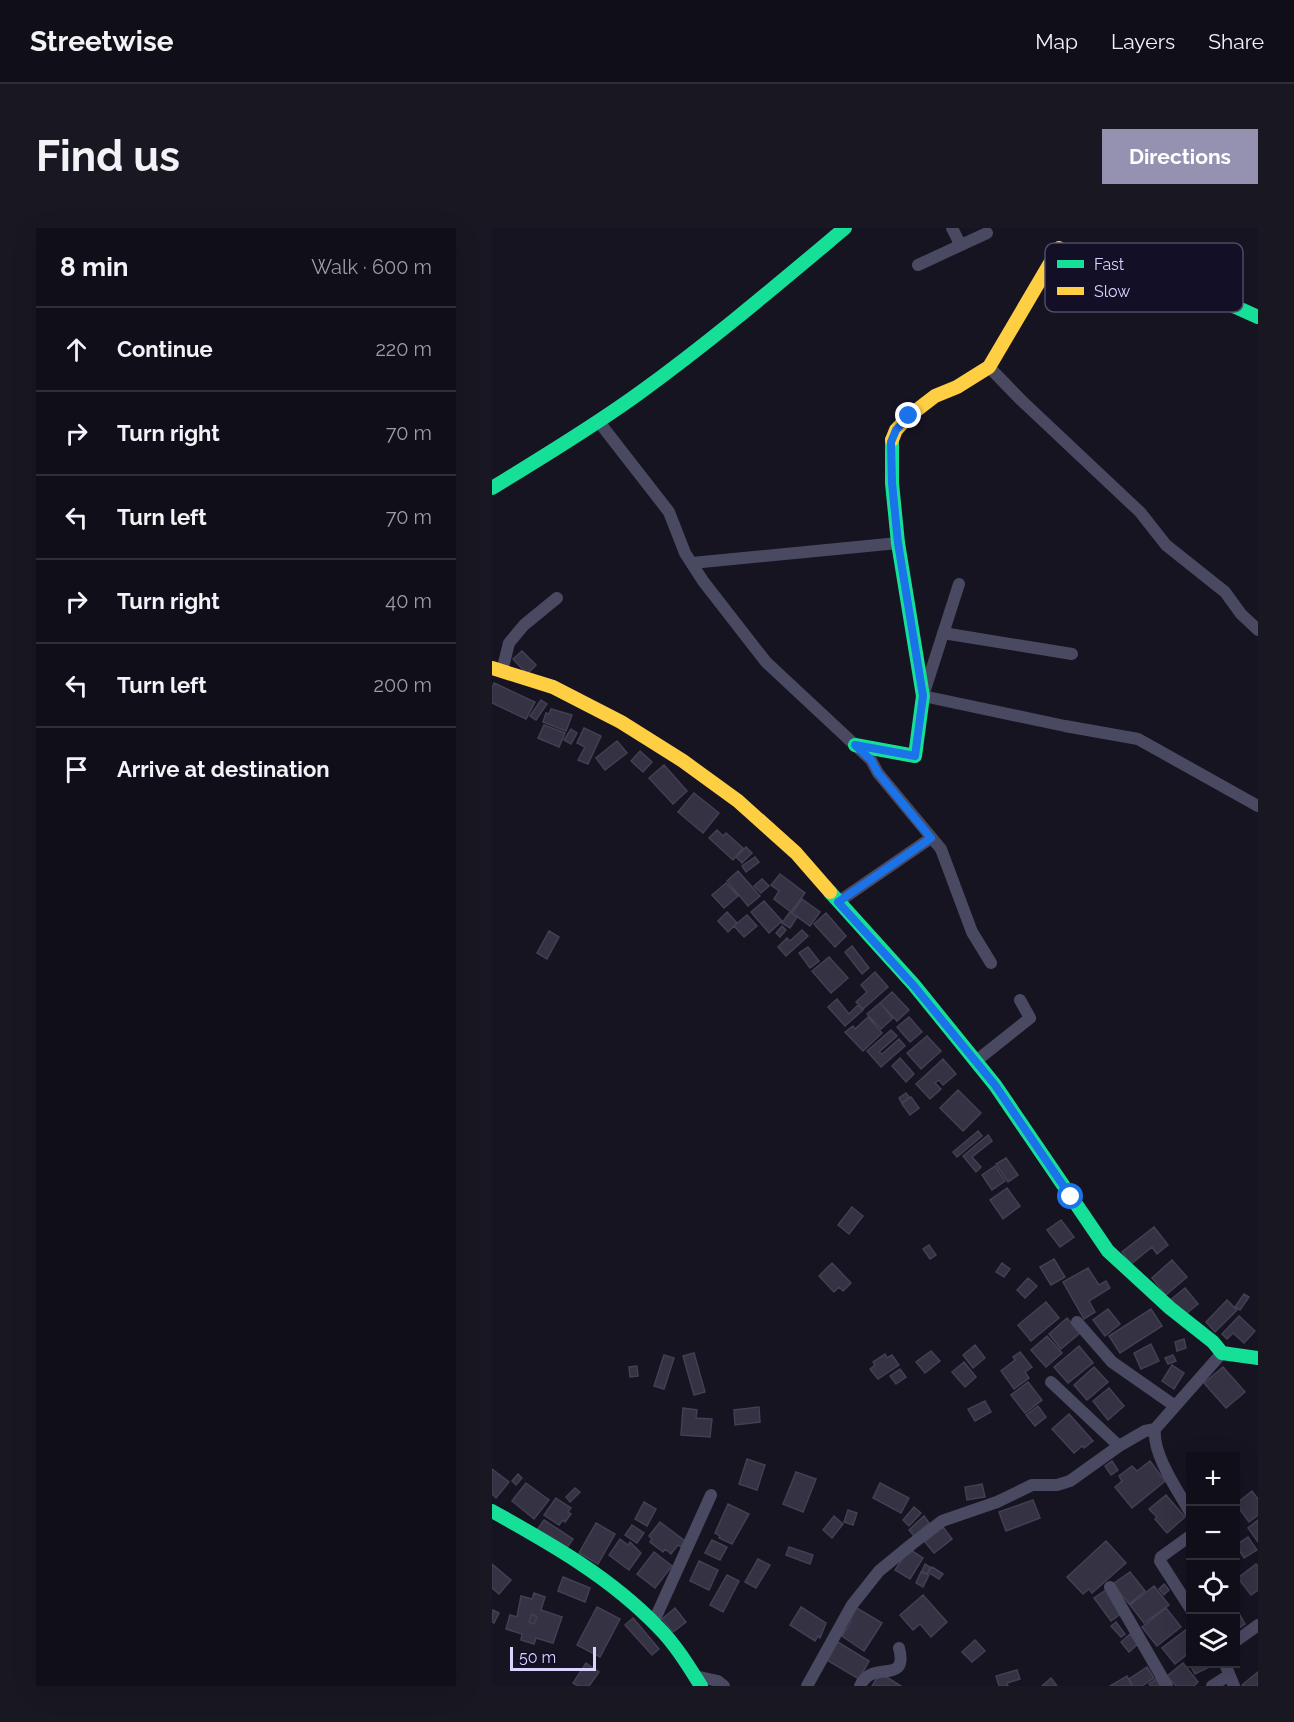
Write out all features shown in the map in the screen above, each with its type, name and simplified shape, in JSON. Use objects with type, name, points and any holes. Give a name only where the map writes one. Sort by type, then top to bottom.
[{"type":"street","points":[[492,488],[599,422],[639,394],[730,324],[844,228]]},
{"type":"street","points":[[952,228],[960,244]]},
{"type":"street","points":[[918,265],[987,233]]},
{"type":"street","points":[[923,696],[898,543],[892,483],[891,442],[896,430],[909,416],[934,396],[957,387],[989,367],[1045,272]]},
{"type":"street","points":[[1243,310],[1258,317]]},
{"type":"street","points":[[989,367],[1140,512],[1166,545],[1225,592],[1258,630]]},
{"type":"street","points":[[599,422],[669,512],[685,553],[703,581],[766,662],[871,760],[878,773],[940,849],[972,932],[991,963]]},
{"type":"street","points":[[692,563],[898,543]]},
{"type":"street","points":[[855,745],[915,756],[923,696],[959,584]]},
{"type":"street","points":[[557,598],[524,625],[509,643],[497,669],[553,687],[621,722],[683,761],[738,801],[796,853],[914,986],[976,1061],[1030,1133],[1108,1251],[1170,1308],[1213,1342],[1222,1353],[1258,1358]]},
{"type":"street","points":[[943,633],[1072,654]]},
{"type":"street","points":[[923,696],[1138,739],[1258,806]]},
{"type":"street","points":[[838,902],[931,838]]},
{"type":"street","points":[[976,1061],[1030,1018],[1020,1000]]},
{"type":"street","points":[[1077,1322],[1112,1362],[1175,1406]]},
{"type":"street","points":[[807,1686],[852,1605],[879,1571],[912,1544],[942,1521],[997,1502],[1032,1485],[1057,1485],[1070,1481],[1119,1446],[1145,1431],[1155,1429],[1222,1353]]},
{"type":"street","points":[[1051,1382],[1119,1446]]},
{"type":"street","points":[[1155,1429],[1159,1452],[1170,1479],[1187,1506]]},
{"type":"street","points":[[654,1621],[711,1495]]},
{"type":"street","points":[[492,1511],[617,1588],[669,1637],[698,1681],[718,1681],[724,1686]]},
{"type":"street","points":[[1186,1539],[1168,1551],[1160,1561],[1186,1600]]},
{"type":"street","points":[[1110,1587],[1167,1686]]},
{"type":"street","points":[[1240,1638],[1258,1625]]},
{"type":"street","points":[[860,1686],[863,1679],[874,1673],[894,1672],[898,1669],[902,1661],[899,1648]]},
{"type":"street","points":[[1212,1686],[1229,1675]]},
{"type":"building","points":[[522,651],[536,665],[527,674],[513,659]]},
{"type":"building","points":[[494,683],[535,702],[526,719],[492,703]]},
{"type":"building","points":[[541,700],[547,704],[536,720],[530,716]]},
{"type":"building","points":[[551,709],[572,715],[566,731],[543,722],[546,713],[549,714]]},
{"type":"building","points":[[544,725],[565,733],[559,747],[538,738]]},
{"type":"building","points":[[584,728],[601,736],[588,764],[578,760],[585,747],[577,743]]},
{"type":"building","points":[[571,729],[577,733],[571,744],[564,740]]},
{"type":"building","points":[[617,741],[627,753],[605,770],[596,758]]},
{"type":"building","points":[[640,751],[652,762],[643,772],[631,761]]},
{"type":"building","points":[[664,765],[687,791],[673,804],[649,778]]},
{"type":"building","points":[[694,793],[719,813],[703,833],[678,812]]},
{"type":"building","points":[[717,830],[723,836],[726,833],[743,848],[733,860],[709,838]]},
{"type":"building","points":[[746,847],[752,853],[742,863],[736,857]]},
{"type":"building","points":[[755,857],[759,862],[746,872],[742,866]]},
{"type":"building","points":[[738,871],[760,896],[748,906],[727,881]]},
{"type":"building","points":[[780,874],[805,893],[791,912],[774,899],[779,891],[771,885]]},
{"type":"building","points":[[762,879],[769,886],[761,893],[754,886]]},
{"type":"building","points":[[726,883],[738,896],[724,908],[712,895]]},
{"type":"building","points":[[802,899],[820,912],[810,926],[792,913]]},
{"type":"building","points":[[764,901],[782,921],[769,933],[751,912]]},
{"type":"building","points":[[727,912],[737,923],[728,932],[718,921]]},
{"type":"building","points":[[790,912],[797,917],[790,928],[782,923]]},
{"type":"building","points":[[826,913],[846,936],[835,947],[814,924]]},
{"type":"building","points":[[747,915],[757,926],[744,937],[734,926]]},
{"type":"building","points":[[782,926],[786,930],[780,937],[776,933]]},
{"type":"building","points":[[802,930],[808,936],[786,956],[778,947],[787,938],[790,941]]},
{"type":"building","points":[[549,931],[559,937],[547,959],[537,953]]},
{"type":"building","points":[[852,946],[869,968],[862,974],[845,952]]},
{"type":"building","points":[[808,947],[819,961],[810,968],[799,953]]},
{"type":"building","points":[[829,957],[848,978],[831,993],[812,971]]},
{"type":"building","points":[[875,972],[888,987],[863,1009],[856,1002],[867,992],[861,985]]},
{"type":"building","points":[[892,992],[909,1010],[897,1021],[880,1003]]},
{"type":"building","points":[[837,999],[849,1014],[858,1005],[863,1010],[845,1026],[828,1007]]},
{"type":"building","points":[[880,1003],[893,1018],[881,1029],[867,1014]]},
{"type":"building","points":[[868,1017],[882,1033],[863,1051],[845,1032],[853,1026],[855,1029]]},
{"type":"building","points":[[909,1017],[922,1032],[910,1042],[897,1027]]},
{"type":"building","points":[[891,1030],[897,1036],[879,1052],[882,1054],[899,1039],[905,1046],[881,1067],[867,1051]]},
{"type":"building","points":[[927,1036],[941,1051],[921,1069],[907,1053]]},
{"type":"building","points":[[900,1058],[914,1074],[906,1082],[892,1066]]},
{"type":"building","points":[[943,1059],[956,1074],[943,1085],[939,1080],[935,1083],[941,1089],[930,1099],[916,1084]]},
{"type":"building","points":[[958,1090],[981,1113],[963,1131],[940,1108]]},
{"type":"building","points":[[906,1093],[909,1097],[902,1103],[899,1098]]},
{"type":"building","points":[[911,1097],[919,1108],[910,1115],[902,1104]]},
{"type":"building","points":[[978,1131],[982,1136],[957,1157],[953,1152]]},
{"type":"building","points":[[988,1135],[992,1141],[972,1157],[981,1167],[976,1172],[963,1156]]},
{"type":"building","points":[[1006,1158],[1018,1175],[1008,1182],[996,1164]]},
{"type":"building","points":[[995,1166],[1005,1181],[992,1190],[982,1175]]},
{"type":"building","points":[[1007,1188],[1020,1206],[1003,1219],[990,1200]]},
{"type":"building","points":[[852,1207],[863,1216],[849,1234],[838,1225]]},
{"type":"building","points":[[1061,1220],[1074,1237],[1060,1247],[1047,1230]]},
{"type":"building","points":[[1154,1227],[1168,1245],[1157,1254],[1152,1247],[1131,1264],[1122,1252]]},
{"type":"building","points":[[929,1245],[936,1255],[930,1259],[923,1249]]},
{"type":"building","points":[[1054,1259],[1065,1277],[1051,1285],[1040,1267]]},
{"type":"building","points":[[1172,1260],[1187,1277],[1166,1295],[1152,1278]]},
{"type":"building","points":[[832,1263],[851,1283],[843,1291],[839,1287],[834,1292],[819,1276]]},
{"type":"building","points":[[1002,1263],[1010,1269],[1004,1277],[996,1272]]},
{"type":"building","points":[[1088,1268],[1099,1285],[1106,1281],[1110,1288],[1089,1301],[1095,1312],[1084,1319],[1063,1282]]},
{"type":"building","points":[[1028,1278],[1037,1286],[1025,1298],[1017,1290]]},
{"type":"building","points":[[1185,1288],[1198,1304],[1182,1317],[1169,1301]]},
{"type":"building","points":[[1244,1294],[1249,1297],[1240,1310],[1235,1307]]},
{"type":"building","points":[[1227,1300],[1237,1310],[1215,1332],[1206,1322]]},
{"type":"building","points":[[1046,1302],[1059,1318],[1031,1341],[1018,1325]]},
{"type":"building","points":[[1108,1309],[1120,1324],[1105,1336],[1093,1320]]},
{"type":"building","points":[[1151,1309],[1162,1326],[1120,1353],[1109,1336]]},
{"type":"building","points":[[1239,1316],[1255,1331],[1244,1343],[1233,1333],[1227,1339],[1222,1334]]},
{"type":"building","points":[[1067,1318],[1080,1333],[1061,1349],[1049,1334]]},
{"type":"building","points":[[1047,1336],[1062,1353],[1046,1367],[1031,1350]]},
{"type":"building","points":[[1184,1339],[1186,1348],[1177,1351],[1175,1342]]},
{"type":"building","points":[[1151,1344],[1159,1361],[1141,1369],[1134,1353]]},
{"type":"building","points":[[975,1345],[985,1358],[973,1368],[963,1355]]},
{"type":"building","points":[[1079,1346],[1093,1363],[1068,1383],[1054,1367]]},
{"type":"building","points":[[931,1351],[940,1361],[925,1373],[916,1362]]},
{"type":"building","points":[[1020,1352],[1032,1367],[1025,1372],[1029,1378],[1014,1389],[1001,1371],[1015,1360],[1013,1357]]},
{"type":"building","points":[[694,1353],[705,1392],[694,1395],[683,1356]]},
{"type":"building","points":[[885,1354],[887,1358],[892,1355],[899,1365],[878,1379],[870,1369],[875,1365],[873,1362]]},
{"type":"building","points":[[664,1355],[674,1358],[664,1389],[654,1386]]},
{"type":"building","points":[[1173,1355],[1176,1361],[1168,1364],[1165,1358]]},
{"type":"building","points":[[964,1362],[976,1377],[965,1387],[952,1372]]},
{"type":"building","points":[[1172,1365],[1184,1373],[1174,1389],[1162,1381]]},
{"type":"building","points":[[637,1366],[638,1376],[630,1377],[629,1367]]},
{"type":"building","points":[[1094,1367],[1108,1382],[1087,1400],[1074,1385]]},
{"type":"building","points":[[1223,1367],[1245,1392],[1226,1408],[1204,1383]]},
{"type":"building","points":[[900,1369],[906,1377],[896,1384],[890,1376]]},
{"type":"building","points":[[1028,1382],[1042,1400],[1025,1413],[1011,1395]]},
{"type":"building","points":[[1109,1388],[1124,1406],[1108,1420],[1093,1401]]},
{"type":"building","points":[[985,1401],[991,1412],[975,1421],[968,1409]]},
{"type":"building","points":[[1038,1406],[1046,1417],[1035,1426],[1026,1415]]},
{"type":"building","points":[[759,1407],[760,1422],[735,1425],[734,1410]]},
{"type":"building","points":[[683,1408],[697,1410],[696,1418],[712,1419],[710,1437],[681,1435]]},
{"type":"building","points":[[1069,1414],[1093,1441],[1074,1453],[1052,1429]]},
{"type":"building","points":[[747,1459],[765,1465],[757,1490],[739,1484]]},
{"type":"building","points":[[1112,1461],[1118,1470],[1111,1475],[1105,1466]]},
{"type":"building","points":[[1150,1461],[1165,1481],[1132,1508],[1115,1487],[1122,1481],[1119,1476],[1132,1466],[1137,1471]]},
{"type":"building","points":[[492,1469],[509,1482],[496,1498],[492,1494]]},
{"type":"building","points":[[796,1472],[816,1479],[803,1512],[783,1504]]},
{"type":"building","points":[[518,1474],[522,1478],[516,1485],[512,1481]]},
{"type":"building","points":[[526,1483],[549,1500],[534,1519],[512,1501]]},
{"type":"building","points":[[880,1483],[909,1498],[901,1513],[873,1498]]},
{"type":"building","points":[[982,1484],[985,1497],[967,1500],[965,1487]]},
{"type":"building","points":[[575,1488],[580,1492],[570,1502],[566,1497]]},
{"type":"building","points":[[1252,1491],[1258,1499],[1258,1515],[1249,1522],[1240,1510],[1240,1501]]},
{"type":"building","points":[[1166,1495],[1185,1517],[1167,1533],[1149,1509]]},
{"type":"building","points":[[556,1498],[571,1508],[568,1512],[571,1514],[565,1522],[563,1520],[559,1525],[544,1515]]},
{"type":"building","points":[[1033,1500],[1040,1518],[1006,1531],[999,1512]]},
{"type":"building","points":[[644,1502],[656,1509],[647,1526],[635,1519]]},
{"type":"building","points":[[728,1504],[749,1514],[732,1544],[719,1538],[720,1536],[715,1533]]},
{"type":"building","points":[[914,1507],[921,1513],[909,1526],[903,1520]]},
{"type":"building","points":[[848,1510],[857,1513],[853,1525],[844,1522]]},
{"type":"building","points":[[834,1516],[843,1524],[832,1538],[823,1530]]},
{"type":"building","points":[[924,1516],[929,1523],[914,1536],[909,1530]]},
{"type":"building","points":[[544,1520],[573,1539],[566,1549],[537,1530]]},
{"type":"building","points":[[1258,1520],[1258,1542],[1248,1528]]},
{"type":"building","points":[[660,1522],[685,1541],[681,1547],[678,1545],[671,1554],[665,1549],[663,1552],[650,1542],[652,1539],[649,1536]]},
{"type":"building","points":[[596,1523],[615,1534],[598,1564],[579,1553]]},
{"type":"building","points":[[632,1525],[644,1533],[637,1543],[625,1535]]},
{"type":"building","points":[[943,1527],[952,1539],[934,1553],[925,1542]]},
{"type":"building","points":[[1248,1537],[1257,1550],[1244,1558],[1240,1552],[1240,1542]]},
{"type":"building","points":[[620,1539],[628,1545],[630,1542],[641,1553],[629,1570],[609,1555]]},
{"type":"building","points":[[712,1540],[727,1547],[720,1560],[705,1553]]},
{"type":"building","points":[[1106,1541],[1126,1563],[1092,1593],[1089,1589],[1083,1594],[1067,1577]]},
{"type":"building","points":[[789,1547],[813,1555],[810,1564],[786,1555]]},
{"type":"building","points":[[909,1549],[923,1558],[910,1579],[895,1570]]},
{"type":"building","points":[[654,1552],[672,1566],[655,1588],[637,1574]]},
{"type":"building","points":[[758,1559],[770,1565],[756,1588],[745,1582]]},
{"type":"building","points":[[699,1561],[718,1570],[709,1590],[690,1581]]},
{"type":"building","points":[[492,1564],[511,1580],[499,1594],[492,1588]]},
{"type":"building","points":[[925,1564],[930,1567],[927,1574],[922,1571]]},
{"type":"building","points":[[1256,1564],[1258,1566],[1258,1590],[1251,1595],[1240,1581],[1240,1576]]},
{"type":"building","points":[[932,1567],[943,1574],[939,1579],[928,1572]]},
{"type":"building","points":[[921,1572],[929,1575],[923,1587],[916,1583]]},
{"type":"building","points":[[1130,1572],[1145,1591],[1129,1604],[1113,1584]]},
{"type":"building","points":[[727,1575],[739,1581],[723,1612],[710,1605]]},
{"type":"building","points":[[563,1577],[590,1588],[585,1602],[558,1591]]},
{"type":"building","points":[[1164,1584],[1169,1590],[1164,1595],[1159,1589]]},
{"type":"building","points":[[1154,1586],[1169,1605],[1144,1623],[1130,1605]]},
{"type":"building","points":[[1106,1590],[1122,1613],[1111,1621],[1094,1598]]},
{"type":"building","points":[[534,1593],[545,1597],[541,1610],[562,1617],[553,1643],[536,1638],[534,1644],[521,1640],[522,1634],[506,1629],[510,1615],[517,1617],[521,1596],[532,1599]],"holes":[[[532,1614],[537,1617],[534,1624],[529,1622]]]},
{"type":"building","points":[[923,1595],[947,1622],[931,1637],[920,1624],[913,1630],[900,1615]]},
{"type":"building","points":[[597,1607],[620,1619],[600,1657],[577,1645]]},
{"type":"building","points":[[801,1607],[826,1623],[820,1638],[818,1636],[815,1641],[790,1625]]},
{"type":"building","points":[[855,1607],[882,1623],[864,1651],[842,1636],[851,1622],[847,1619]]},
{"type":"building","points":[[675,1608],[686,1622],[673,1632],[662,1619]]},
{"type":"building","points":[[1166,1608],[1181,1627],[1157,1646],[1142,1627]]},
{"type":"building","points":[[493,1610],[499,1613],[494,1623],[492,1622]]},
{"type":"building","points":[[532,1614],[537,1617],[534,1624],[529,1622]]},
{"type":"building","points":[[1240,1615],[1245,1624],[1240,1627]]},
{"type":"building","points":[[633,1618],[659,1649],[652,1655],[625,1625]]},
{"type":"building","points":[[1116,1622],[1125,1634],[1121,1637],[1111,1626]]},
{"type":"building","points":[[1186,1630],[1186,1655],[1175,1664],[1162,1648]]},
{"type":"building","points":[[1130,1634],[1138,1644],[1129,1652],[1121,1642]]},
{"type":"building","points":[[975,1640],[985,1651],[972,1662],[962,1652]]},
{"type":"building","points":[[836,1641],[869,1661],[859,1679],[825,1659]]},
{"type":"building","points":[[586,1663],[599,1672],[589,1686],[578,1686],[573,1683]]},
{"type":"building","points":[[1183,1663],[1198,1682],[1194,1686],[1176,1686],[1167,1676]]},
{"type":"building","points":[[1147,1667],[1154,1678],[1142,1686],[1133,1686],[1129,1679]]},
{"type":"building","points":[[1192,1668],[1207,1668],[1195,1674]]},
{"type":"building","points":[[1017,1670],[1020,1679],[1007,1683],[1008,1686],[999,1686],[996,1676]]},
{"type":"building","points":[[1258,1672],[1258,1686],[1242,1685]]},
{"type":"building","points":[[880,1673],[901,1686],[872,1686]]},
{"type":"building","points":[[1127,1676],[1132,1686],[1110,1686]]},
{"type":"building","points":[[1051,1678],[1057,1686],[1042,1686]]},
{"type":"building","points":[[1156,1679],[1160,1686],[1149,1684]]},
{"type":"traffic: fast","points":[[492,488],[584,431],[638,394],[717,334],[845,228]]},
{"type":"traffic: fast","points":[[1243,310],[1258,317]]},
{"type":"traffic: fast","points":[[855,745],[915,756],[923,696],[898,543],[892,483],[892,440]]},
{"type":"traffic: fast","points":[[830,892],[914,985],[995,1085],[1108,1251],[1170,1308],[1213,1342],[1222,1353],[1258,1358]]},
{"type":"traffic: fast","points":[[492,1511],[558,1549],[620,1592],[664,1634],[701,1686]]},
{"type":"traffic: slow","points":[[892,440],[896,430],[909,416],[935,396],[957,387],[989,367],[1045,272]]},
{"type":"traffic: slow","points":[[492,668],[553,687],[621,722],[683,761],[738,801],[796,853],[830,892]]},
{"type":"route","points":[[909,416],[896,430],[891,442],[892,483],[898,543],[923,696],[915,756],[855,745],[871,760],[878,773],[931,838],[838,902],[914,986],[995,1085],[1030,1133],[1071,1197]]}]
